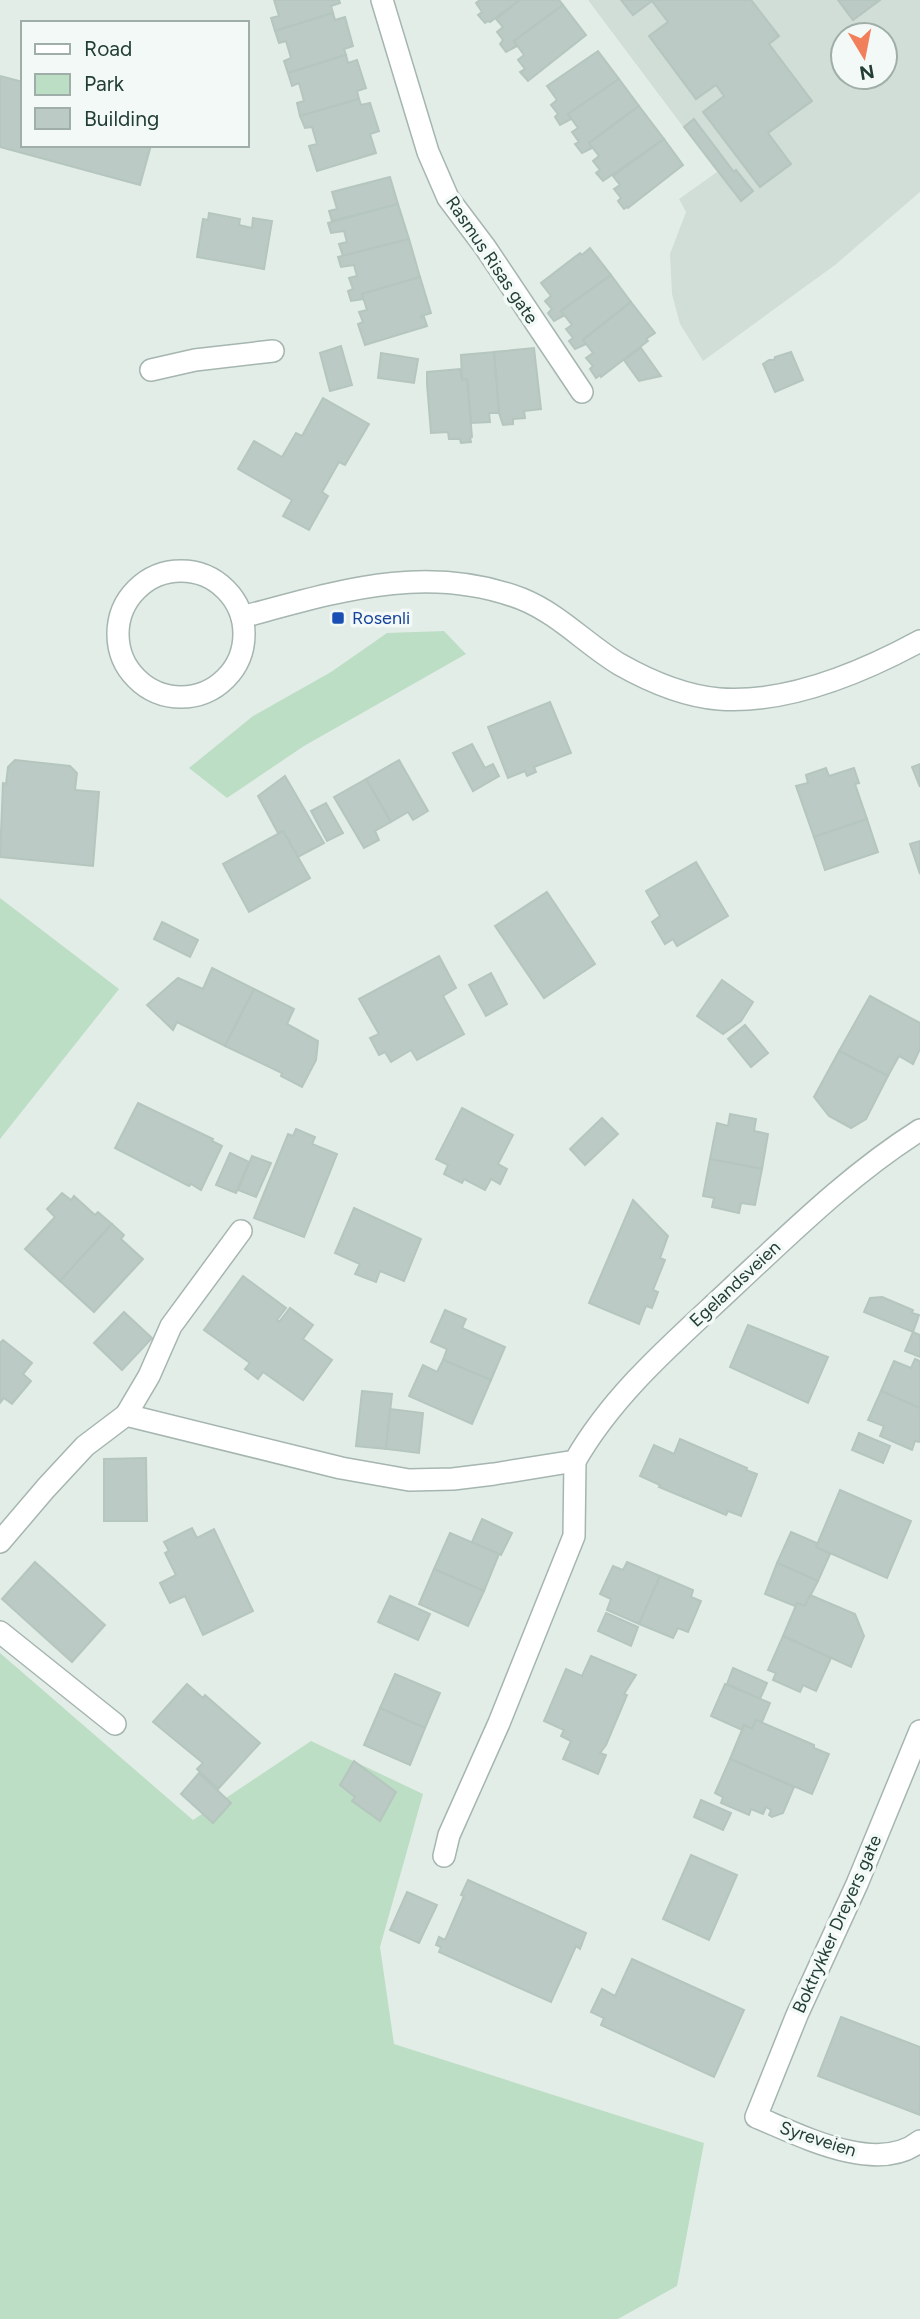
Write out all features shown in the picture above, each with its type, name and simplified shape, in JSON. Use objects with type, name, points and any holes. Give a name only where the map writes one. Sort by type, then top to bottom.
[{"type":"street","name":"Rasmus Risas gate","points":[[382,0],[413,109],[448,198],[485,247],[582,392]]},
{"type":"street","points":[[151,370],[195,360],[273,351]]},
{"type":"street","points":[[182,570],[208,577],[230,593],[242,617],[244,638],[239,659],[228,676],[206,692],[181,697],[155,692],[133,676],[120,653],[118,624],[123,606],[134,591],[156,575],[182,570]]},
{"type":"street","points":[[242,617],[352,588],[381,584],[435,582],[486,589],[523,600],[563,621],[618,663],[662,686],[718,699],[763,697],[795,691],[870,665],[920,640]]},
{"type":"street","name":"Egelandsveien","points":[[575,1461],[610,1408],[682,1334],[825,1202],[882,1154],[920,1130]]},
{"type":"street","points":[[0,1542],[85,1446],[126,1415],[149,1376],[172,1326],[242,1231]]},
{"type":"street","points":[[126,1415],[341,1468],[409,1480],[453,1479],[575,1461],[574,1536],[499,1723],[449,1835],[444,1856]]},
{"type":"street","points":[[0,1632],[115,1724]]},
{"type":"street","name":"Boktrykker Dreyers gate","points":[[756,2117],[920,1731]]},
{"type":"street","name":"Syreveien","points":[[756,2117],[839,2149],[870,2155],[896,2153],[920,2141]]},
{"type":"shaded area","points":[[588,0],[920,0],[920,192],[835,265],[703,361],[680,324],[672,294],[670,254],[686,212],[679,199],[717,172]]},
{"type":"green space","points":[[444,631],[466,654],[304,746],[227,798],[189,768],[253,716],[331,672],[387,633]]},
{"type":"green space","points":[[0,898],[119,989],[0,1139]]},
{"type":"green space","points":[[0,1653],[193,1820],[311,1741],[423,1794],[380,1947],[394,2044],[704,2143],[677,2286],[618,2319],[0,2319]]},
{"type":"building","points":[[274,0],[339,0],[340,3],[331,6],[333,13],[275,31],[271,18],[279,16]]},
{"type":"building","points":[[480,0],[520,0],[485,23],[478,15],[482,12],[476,3]]},
{"type":"building","points":[[520,0],[559,0],[563,5],[514,41],[517,46],[506,52],[500,44],[503,40],[497,32],[503,27],[496,19]]},
{"type":"building","points":[[621,0],[751,0],[779,36],[769,44],[812,101],[768,133],[791,164],[760,187],[703,112],[724,96],[716,85],[696,99],[649,36],[668,22],[652,1],[633,15]]},
{"type":"building","points":[[838,0],[880,0],[853,20]]},
{"type":"building","points":[[563,5],[586,35],[528,81],[520,72],[525,69],[518,60],[524,55],[514,41]]},
{"type":"building","points":[[333,13],[335,20],[345,17],[353,46],[344,49],[346,55],[288,73],[284,61],[291,58],[286,41],[279,43],[275,31]]},
{"type":"building","points":[[598,51],[619,79],[568,114],[571,119],[560,125],[555,117],[558,114],[551,105],[557,100],[547,86]]},
{"type":"building","points":[[346,55],[348,63],[357,60],[366,88],[357,91],[359,99],[300,116],[297,103],[304,101],[299,83],[292,86],[288,73]]},
{"type":"building","points":[[0,76],[21,81],[21,147],[150,147],[140,185],[0,147]]},
{"type":"building","points":[[619,79],[639,106],[589,143],[592,148],[582,153],[575,144],[579,142],[572,132],[578,128],[568,114]]},
{"type":"building","points":[[359,99],[361,105],[370,103],[379,131],[370,134],[376,153],[317,171],[309,146],[317,144],[312,127],[305,128],[300,116]]},
{"type":"building","points":[[639,106],[664,139],[603,181],[596,173],[600,170],[593,161],[599,156],[589,143]]},
{"type":"building","points":[[694,119],[734,172],[736,170],[753,191],[741,201],[684,127]]},
{"type":"building","points":[[664,139],[683,165],[624,209],[618,201],[621,198],[614,189],[620,185],[613,176]]},
{"type":"building","points":[[390,177],[398,204],[332,221],[329,211],[337,209],[332,192]]},
{"type":"building","points":[[398,204],[409,239],[343,256],[339,244],[347,242],[344,231],[331,233],[328,223]]},
{"type":"building","points":[[209,213],[240,219],[239,225],[252,228],[253,218],[272,221],[264,269],[197,257],[203,219],[208,220]]},
{"type":"building","points":[[409,239],[420,277],[362,294],[364,299],[351,301],[348,291],[353,289],[349,278],[357,276],[354,265],[341,267],[338,257]]},
{"type":"building","points":[[590,248],[611,275],[561,311],[565,315],[554,321],[548,313],[552,309],[545,301],[551,296],[541,283]]},
{"type":"building","points":[[611,275],[631,302],[583,340],[586,344],[575,349],[569,341],[573,338],[566,329],[572,325],[561,311]]},
{"type":"building","points":[[420,277],[431,313],[421,316],[427,326],[365,345],[358,324],[363,322],[359,312],[367,310],[362,294]]},
{"type":"building","points":[[631,302],[655,333],[601,377],[600,375],[596,378],[590,369],[593,366],[586,358],[593,353],[583,340]]},
{"type":"building","points":[[341,346],[352,385],[330,391],[320,353]]},
{"type":"building","points":[[534,348],[541,409],[524,411],[525,418],[513,419],[513,424],[503,425],[499,413],[494,352]]},
{"type":"building","points":[[641,348],[661,376],[639,381],[624,360]]},
{"type":"building","points":[[494,352],[499,413],[489,413],[490,422],[471,423],[467,379],[462,380],[461,355]]},
{"type":"building","points":[[791,352],[803,380],[775,392],[763,364]]},
{"type":"building","points":[[381,353],[418,359],[414,383],[378,378]]},
{"type":"building","points":[[460,369],[462,380],[467,379],[472,437],[471,442],[461,443],[460,439],[449,439],[448,432],[431,433],[427,384],[427,372]]},
{"type":"building","points":[[323,398],[369,424],[345,465],[339,462],[322,492],[328,496],[309,530],[283,516],[292,500],[238,469],[254,441],[282,457],[296,433],[302,436]]},
{"type":"building","points":[[550,702],[571,753],[534,767],[536,772],[527,776],[525,771],[508,778],[488,727]]},
{"type":"building","points":[[472,744],[485,768],[493,764],[499,776],[473,791],[453,753]]},
{"type":"building","points":[[15,760],[70,766],[77,773],[75,790],[99,792],[93,866],[0,857],[3,783],[6,784],[8,767]]},
{"type":"building","points":[[399,760],[428,811],[413,820],[408,812],[391,822],[366,779]]},
{"type":"building","points":[[920,764],[920,787],[912,767]]},
{"type":"building","points":[[826,768],[829,776],[854,768],[859,783],[855,784],[867,819],[814,837],[796,786],[808,783],[806,775]]},
{"type":"building","points":[[285,776],[324,843],[298,857],[283,831],[278,833],[258,796]]},
{"type":"building","points":[[366,779],[391,822],[375,831],[379,840],[364,848],[334,797]]},
{"type":"building","points":[[326,803],[343,833],[327,841],[311,811]]},
{"type":"building","points":[[867,819],[878,852],[825,870],[814,837]]},
{"type":"building","points":[[283,831],[310,878],[249,912],[223,864]]},
{"type":"building","points":[[920,841],[920,874],[910,844]]},
{"type":"building","points":[[696,862],[728,916],[677,946],[673,939],[665,944],[652,922],[660,916],[646,891]]},
{"type":"building","points":[[547,892],[595,964],[544,998],[495,926]]},
{"type":"building","points":[[162,922],[198,940],[190,957],[154,939]]},
{"type":"building","points":[[439,956],[456,988],[443,996],[464,1034],[417,1060],[411,1050],[391,1062],[385,1052],[379,1055],[370,1038],[379,1034],[359,999]]},
{"type":"building","points":[[212,968],[254,989],[225,1046],[177,1022],[173,1030],[147,1005],[178,978],[203,989]]},
{"type":"building","points":[[491,973],[507,1004],[486,1016],[469,985]]},
{"type":"building","points":[[722,980],[753,1002],[741,1021],[723,1034],[697,1016]]},
{"type":"building","points":[[254,989],[294,1009],[287,1024],[318,1041],[316,1060],[302,1087],[281,1076],[282,1073],[225,1046]]},
{"type":"building","points":[[870,996],[920,1023],[920,1049],[913,1064],[899,1056],[888,1076],[839,1051]]},
{"type":"building","points":[[745,1025],[768,1053],[751,1067],[728,1039]]},
{"type":"building","points":[[839,1051],[888,1076],[866,1119],[851,1128],[829,1116],[814,1097]]},
{"type":"building","points":[[138,1103],[213,1139],[212,1141],[222,1146],[201,1190],[115,1148]]},
{"type":"building","points":[[462,1108],[513,1135],[498,1164],[507,1169],[500,1184],[491,1179],[485,1190],[464,1179],[462,1183],[444,1174],[448,1165],[436,1159]]},
{"type":"building","points":[[730,1114],[756,1119],[754,1131],[768,1134],[762,1169],[710,1159],[717,1123],[728,1126]]},
{"type":"building","points":[[602,1118],[618,1134],[585,1165],[570,1149]]},
{"type":"building","points":[[296,1129],[315,1137],[312,1144],[337,1154],[304,1237],[254,1218],[288,1134],[293,1136]]},
{"type":"building","points":[[230,1153],[249,1162],[236,1193],[216,1185]]},
{"type":"building","points":[[252,1156],[271,1163],[256,1197],[238,1190]]},
{"type":"building","points":[[710,1159],[762,1169],[755,1205],[741,1203],[739,1213],[712,1207],[714,1198],[703,1196]]},
{"type":"building","points":[[62,1193],[71,1200],[74,1196],[95,1215],[98,1212],[112,1224],[60,1281],[25,1249],[55,1217],[47,1209]]},
{"type":"building","points":[[633,1200],[668,1236],[660,1258],[665,1260],[653,1290],[658,1292],[652,1308],[646,1306],[639,1324],[589,1303]]},
{"type":"building","points":[[354,1208],[421,1239],[404,1281],[380,1271],[376,1282],[355,1274],[360,1264],[335,1253]]},
{"type":"building","points":[[112,1224],[124,1235],[121,1239],[143,1259],[94,1312],[60,1281]]},
{"type":"building","points":[[243,1276],[286,1308],[277,1320],[279,1322],[290,1308],[313,1325],[303,1339],[332,1360],[303,1400],[263,1372],[258,1379],[245,1369],[250,1363],[204,1330]]},
{"type":"building","points":[[882,1297],[919,1315],[913,1332],[864,1312],[870,1298]]},
{"type":"building","points":[[445,1310],[466,1319],[462,1328],[505,1347],[491,1380],[443,1360],[447,1349],[431,1342]]},
{"type":"building","points":[[124,1312],[152,1338],[122,1370],[94,1343]]},
{"type":"building","points":[[748,1325],[828,1357],[808,1403],[730,1367]]},
{"type":"building","points":[[913,1332],[920,1335],[920,1357],[905,1351]]},
{"type":"building","points":[[3,1340],[32,1363],[23,1374],[31,1381],[12,1404],[4,1398],[0,1403],[0,1343]]},
{"type":"building","points":[[915,1359],[920,1361],[920,1408],[881,1391],[894,1361],[911,1368]]},
{"type":"building","points":[[443,1360],[491,1380],[472,1424],[409,1396],[423,1365],[437,1372]]},
{"type":"building","points":[[362,1391],[392,1394],[386,1449],[356,1446]]},
{"type":"building","points":[[881,1391],[920,1408],[920,1442],[915,1441],[912,1450],[880,1436],[884,1426],[868,1420]]},
{"type":"building","points":[[390,1409],[423,1413],[419,1453],[386,1449]]},
{"type":"building","points":[[859,1433],[890,1446],[883,1463],[852,1450]]},
{"type":"building","points":[[680,1439],[757,1474],[741,1516],[728,1511],[726,1515],[659,1487],[660,1485],[640,1476],[654,1445],[674,1454]]},
{"type":"building","points":[[146,1458],[147,1521],[104,1521],[104,1459]]},
{"type":"building","points":[[840,1490],[911,1521],[887,1578],[816,1547]]},
{"type":"building","points":[[482,1519],[512,1533],[501,1555],[472,1542]]},
{"type":"building","points":[[192,1528],[197,1538],[214,1529],[253,1611],[203,1635],[185,1596],[170,1603],[160,1583],[176,1575],[165,1553],[169,1551],[164,1542]]},
{"type":"building","points":[[791,1532],[817,1543],[816,1547],[830,1554],[818,1581],[777,1563]]},
{"type":"building","points":[[450,1533],[499,1554],[484,1591],[434,1569]]},
{"type":"building","points":[[35,1562],[105,1625],[72,1662],[2,1599]]},
{"type":"building","points":[[627,1562],[660,1576],[639,1624],[607,1610],[611,1599],[600,1594],[613,1566],[623,1570]]},
{"type":"building","points":[[777,1563],[818,1581],[805,1606],[797,1603],[795,1606],[765,1594]]},
{"type":"building","points":[[434,1569],[484,1591],[468,1626],[419,1604]]},
{"type":"building","points":[[660,1576],[693,1590],[691,1597],[701,1601],[688,1632],[678,1628],[673,1638],[639,1624]]},
{"type":"building","points":[[810,1595],[855,1614],[864,1636],[851,1667],[783,1636],[797,1603],[805,1606]]},
{"type":"building","points":[[390,1596],[430,1614],[418,1640],[378,1622]]},
{"type":"building","points":[[606,1613],[638,1627],[631,1646],[598,1631]]},
{"type":"building","points":[[783,1636],[831,1658],[816,1691],[803,1685],[800,1692],[773,1680],[776,1673],[768,1670]]},
{"type":"building","points":[[591,1656],[636,1675],[624,1694],[627,1695],[600,1753],[606,1755],[598,1774],[563,1759],[571,1741],[561,1736],[564,1730],[544,1721],[566,1669],[582,1676]]},
{"type":"building","points":[[733,1668],[767,1683],[760,1699],[727,1684]]},
{"type":"building","points":[[395,1674],[440,1693],[425,1728],[380,1708]]},
{"type":"building","points":[[187,1684],[203,1698],[205,1695],[260,1743],[218,1789],[197,1769],[203,1763],[153,1722]]},
{"type":"building","points":[[725,1684],[770,1703],[762,1722],[756,1720],[752,1729],[744,1725],[742,1730],[711,1716]]},
{"type":"building","points":[[380,1708],[425,1728],[410,1765],[364,1745]]},
{"type":"building","points":[[756,1720],[829,1754],[812,1794],[730,1759],[744,1725],[752,1729]]},
{"type":"building","points":[[730,1759],[794,1787],[783,1813],[772,1817],[769,1815],[771,1810],[766,1807],[763,1814],[751,1809],[749,1815],[721,1803],[723,1797],[715,1793]]},
{"type":"building","points":[[354,1761],[396,1792],[380,1821],[352,1801],[355,1797],[340,1785]]},
{"type":"building","points":[[199,1773],[231,1803],[213,1823],[181,1794]]},
{"type":"building","points":[[701,1800],[731,1813],[723,1830],[694,1817]]},
{"type":"building","points":[[691,1855],[737,1875],[709,1940],[663,1919]]},
{"type":"building","points":[[468,1880],[586,1933],[580,1949],[576,1946],[551,2002],[439,1952],[441,1947],[436,1945],[439,1937],[445,1940]]},
{"type":"building","points":[[407,1892],[437,1905],[419,1943],[390,1930]]},
{"type":"building","points":[[632,1959],[744,2010],[714,2077],[601,2025],[604,2018],[591,2012],[602,1989],[615,1996]]},
{"type":"building","points":[[841,2017],[920,2047],[920,2115],[818,2076]]},
{"type":"place","name":"Rosenli","points":[[338,618]]}]
